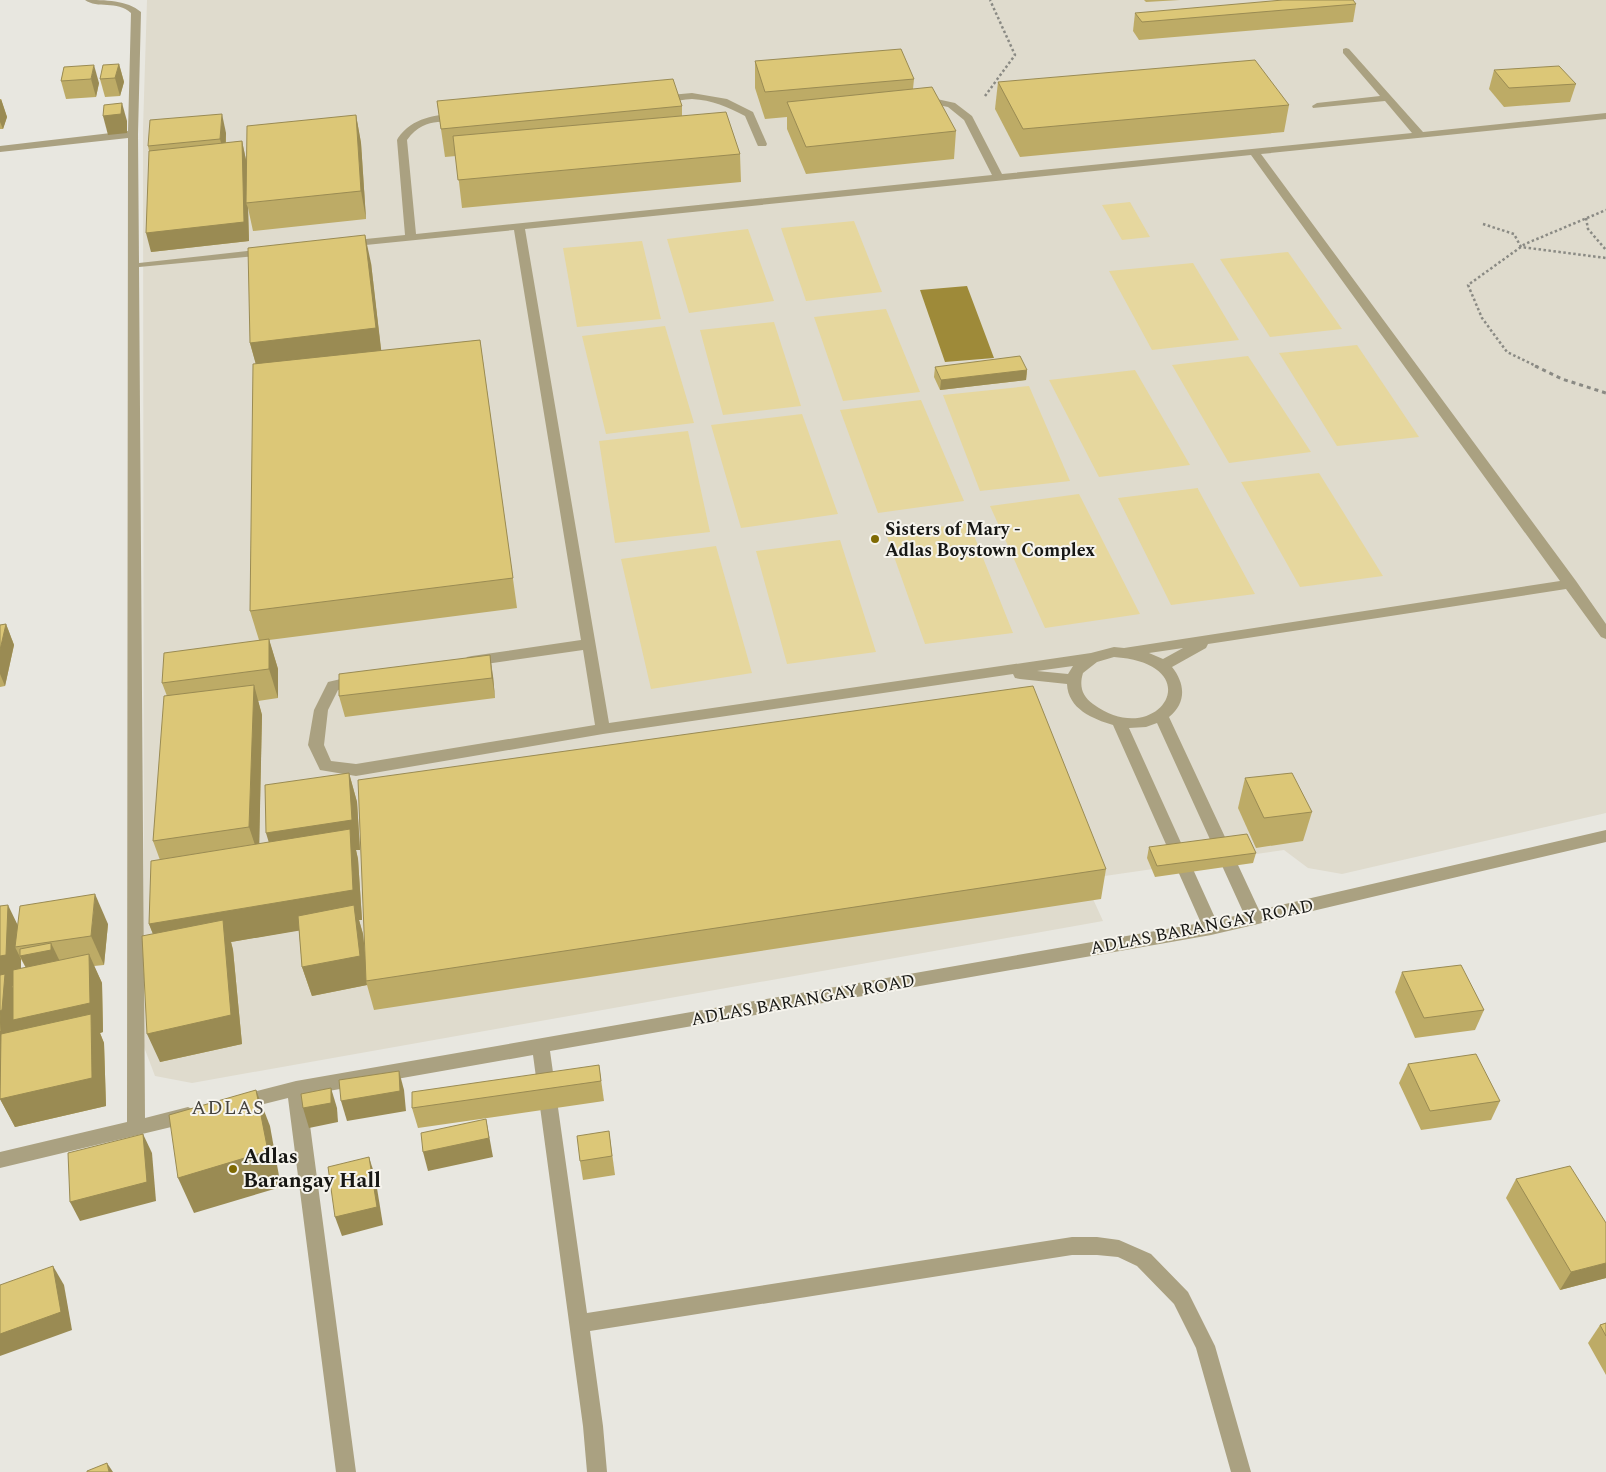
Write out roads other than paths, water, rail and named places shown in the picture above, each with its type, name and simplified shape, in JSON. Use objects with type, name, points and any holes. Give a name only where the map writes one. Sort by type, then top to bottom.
[{"type":"street","points":[[90,0],[122,2],[131,6],[136,12],[133,134],[136,1128]]},
{"type":"street","points":[[1346,51],[1420,135]]},
{"type":"street","points":[[653,100],[692,96],[723,101],[749,114],[762,144]]},
{"type":"street","points":[[1317,106],[1389,98]]},
{"type":"street","points":[[923,100],[951,105],[968,118],[999,178]]},
{"type":"street","points":[[411,237],[402,140],[408,130],[419,123],[438,118],[467,115]]},
{"type":"street","points":[[332,245],[1606,116]]},
{"type":"street","points":[[0,149],[133,134]]},
{"type":"street","points":[[1254,152],[1572,584],[1606,634]]},
{"type":"street","points":[[519,226],[604,729]]},
{"type":"street","points":[[144,264],[282,250]]},
{"type":"street","points":[[372,676],[333,686],[321,710],[316,745],[324,766],[356,770],[604,729],[1091,658],[1114,652],[1127,652],[1211,640],[1572,584]]},
{"type":"street","points":[[1162,666],[1211,640]]},
{"type":"street","points":[[461,663],[589,644]]},
{"type":"street","points":[[1091,658],[1076,671],[1073,680],[1080,702],[1090,711],[1104,718],[1120,722],[1142,722],[1161,715],[1170,707],[1176,697],[1176,687],[1171,676],[1162,666],[1152,660],[1127,652]]},
{"type":"street","points":[[1001,671],[1073,680]]},
{"type":"street","points":[[1161,715],[1255,919]]},
{"type":"street","points":[[1120,722],[1211,928]]},
{"type":"street","name":"ADLAS BARANGAY ROAD","points":[[221,1107],[296,1088],[1211,928],[1606,836]]},
{"type":"street","points":[[541,1046],[593,1426],[597,1472]]},
{"type":"street","points":[[296,1088],[346,1472]]},
{"type":"street","points":[[0,1160],[202,1112]]},
{"type":"street","points":[[578,1324],[1072,1246],[1097,1246],[1119,1250],[1144,1260],[1181,1298],[1205,1346],[1241,1472]]},
{"type":"place","name":"Sisters of Mary - Adlas Boystown Complex","points":[[875,539]]},
{"type":"place","name":"Adlas Barangay Hall","points":[[233,1169]]},
{"type":"district","name":"ADLAS","points":[[228,1108]]}]
